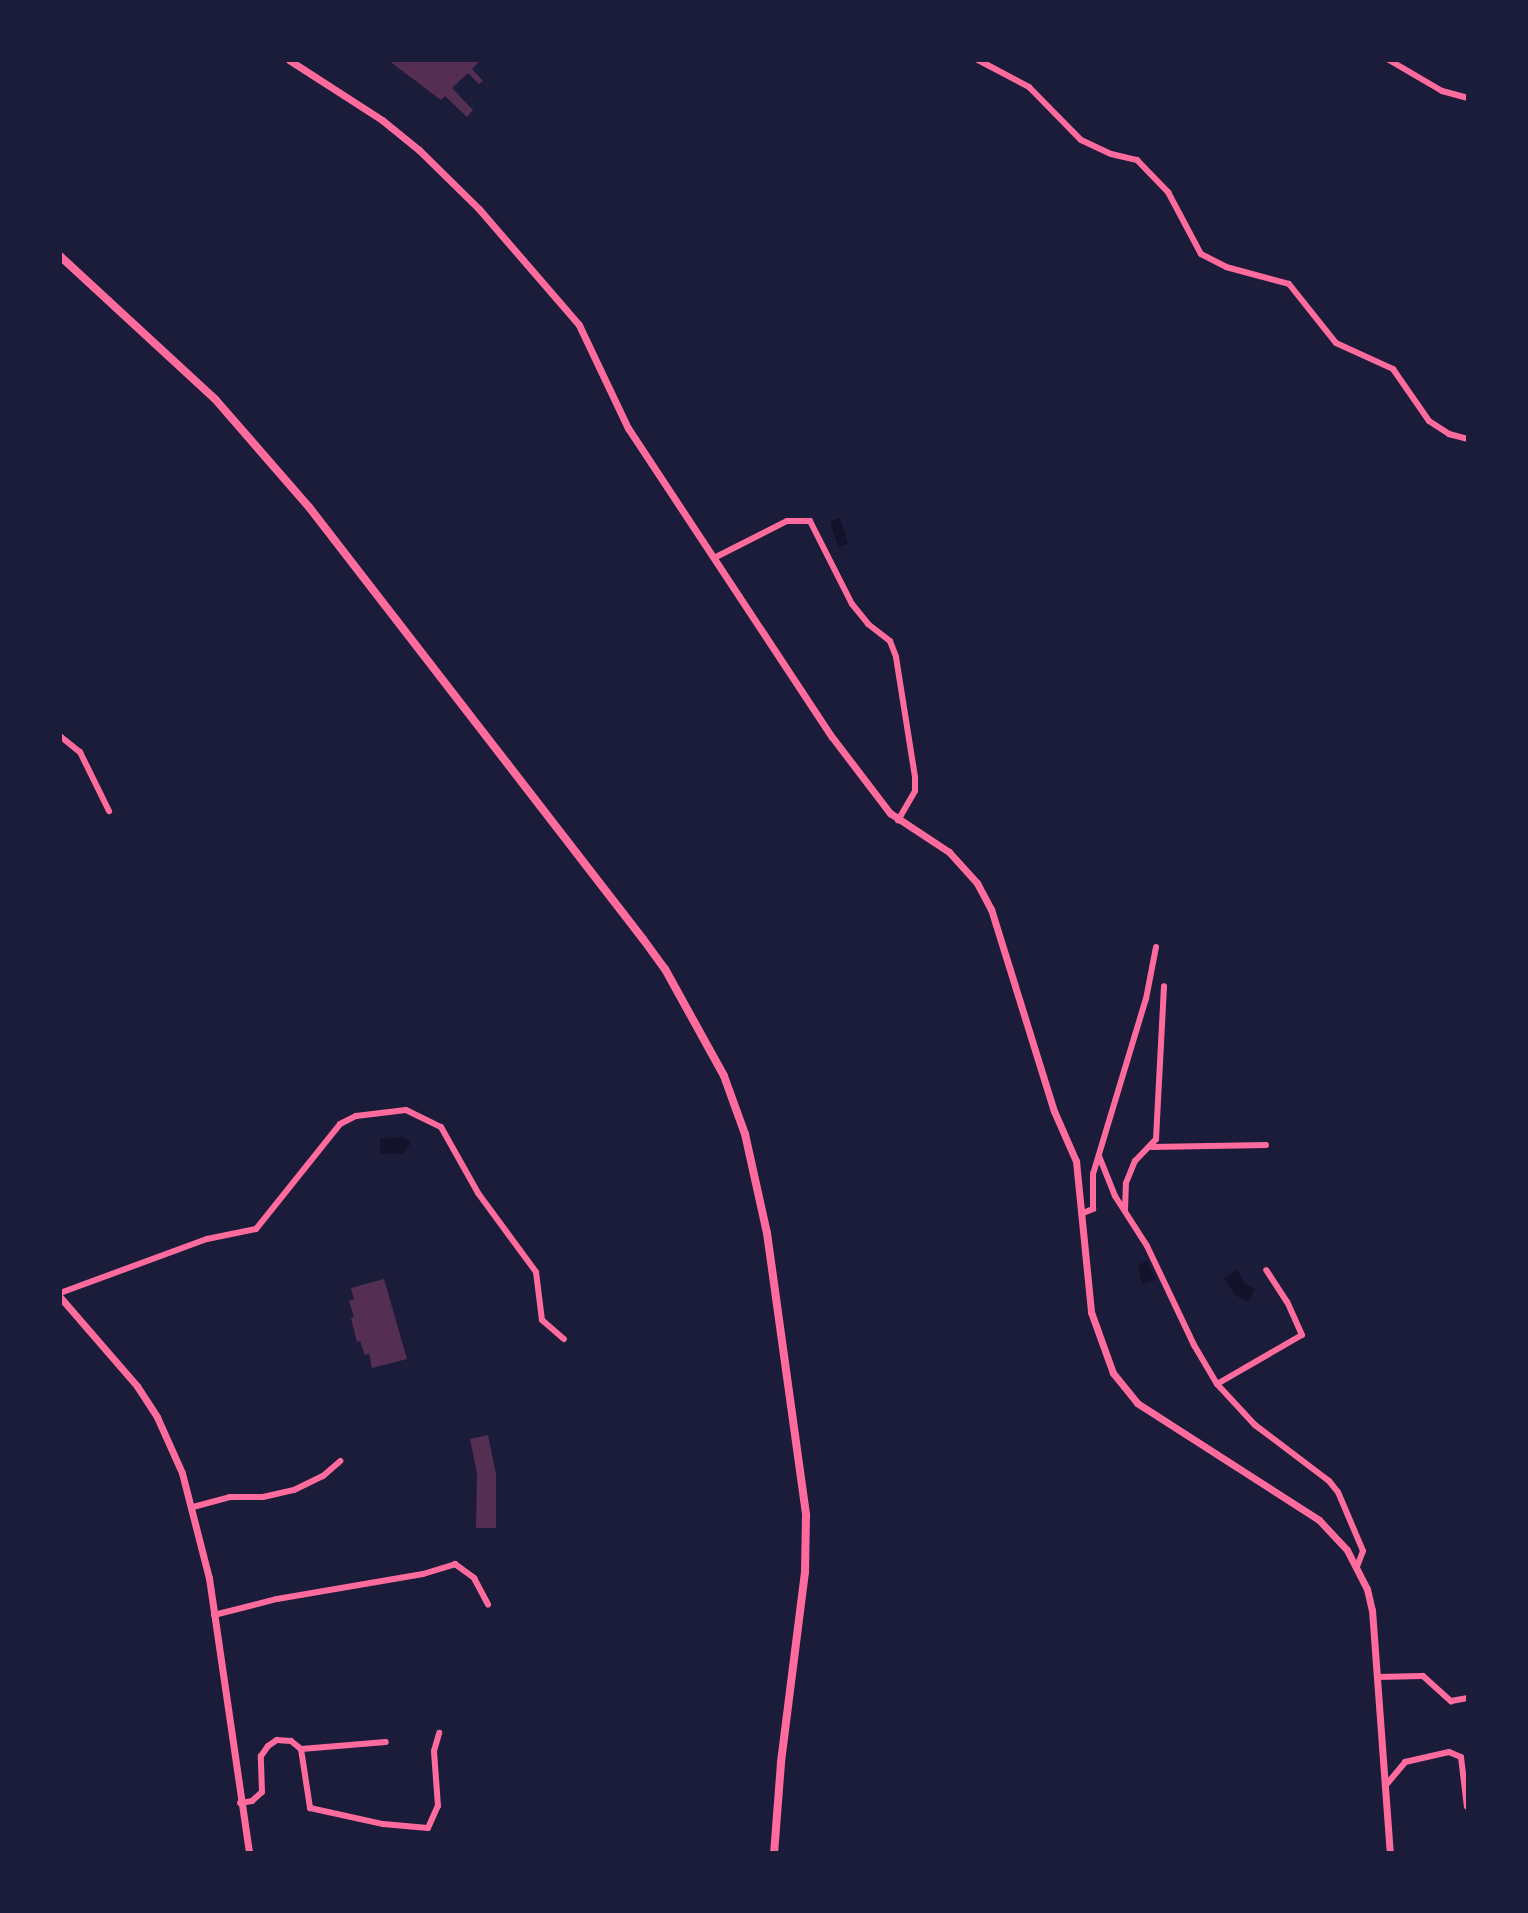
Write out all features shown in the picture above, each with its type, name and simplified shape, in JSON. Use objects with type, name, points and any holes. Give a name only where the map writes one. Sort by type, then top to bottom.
[{"type":"main road","points":[[60,256],[209,393],[299,495],[650,949],[724,1076],[745,1134],[767,1233],[806,1515],[805,1572],[781,1763],[774,1853]]},
{"type":"street","points":[[289,60],[382,120],[419,150],[479,209],[579,325],[628,428],[832,737],[881,804],[898,820],[958,861],[977,883],[991,909],[1054,1111],[1076,1161],[1095,1331],[1113,1373],[1137,1403],[1319,1520],[1335,1534],[1357,1567],[1372,1610],[1390,1853]]},
{"type":"street","points":[[978,60],[1029,87],[1081,140],[1111,154],[1137,160],[1168,192],[1201,254],[1226,267],[1289,284],[1336,343],[1393,369],[1429,421],[1449,434],[1468,439]]},
{"type":"street","points":[[1389,60],[1442,91],[1468,98]]},
{"type":"street","points":[[714,558],[787,521],[810,521],[852,604],[868,624],[890,641],[896,657],[915,777],[915,791],[898,820]]},
{"type":"street","points":[[60,736],[80,752],[109,811]]},
{"type":"street","points":[[1083,1213],[1093,1209],[1093,1174],[1146,999],[1156,947]]},
{"type":"street","points":[[1126,1217],[1126,1183],[1135,1161],[1152,1147],[1156,1139],[1164,986]]},
{"type":"street","points":[[249,1853],[214,1615],[193,1507],[172,1447],[150,1407],[126,1372],[60,1295],[207,1239],[256,1229],[340,1124],[356,1116],[406,1110],[441,1127],[478,1193],[536,1272],[542,1320],[564,1339]]},
{"type":"street","points":[[1152,1147],[1266,1145]]},
{"type":"street","points":[[1099,1156],[1126,1217],[1147,1246],[1194,1345],[1217,1384],[1255,1425],[1338,1492],[1363,1551],[1357,1567]]},
{"type":"street","points":[[1217,1384],[1302,1335],[1287,1302],[1266,1270]]},
{"type":"street","points":[[193,1507],[230,1497],[263,1497],[294,1490],[323,1476],[340,1461]]},
{"type":"street","points":[[214,1615],[277,1599],[423,1574],[455,1564],[474,1578],[488,1604]]},
{"type":"street","points":[[1377,1677],[1423,1676],[1451,1701],[1468,1698]]},
{"type":"street","points":[[240,1803],[252,1801],[262,1792],[261,1756],[268,1746],[277,1740],[291,1741],[301,1749],[310,1808],[383,1824],[428,1828],[438,1806],[434,1751],[439,1733]]},
{"type":"street","points":[[301,1749],[386,1742]]},
{"type":"street","points":[[1386,1785],[1405,1762],[1449,1752],[1461,1757],[1467,1807]]},
{"type":"shaded area","points":[[840,518],[848,544],[838,547],[830,521]]},
{"type":"shaded area","points":[[404,1137],[411,1143],[402,1154],[380,1153],[380,1139]]},
{"type":"shaded area","points":[[1147,1261],[1156,1280],[1142,1284],[1138,1265]]},
{"type":"shaded area","points":[[1237,1270],[1245,1284],[1255,1289],[1248,1302],[1235,1295],[1224,1278]]},
{"type":"building","points":[[388,60],[481,60],[472,69],[483,81],[479,84],[468,73],[452,88],[473,110],[467,117],[445,96],[441,100]]},
{"type":"building","points":[[384,1279],[407,1359],[372,1368],[369,1354],[365,1355],[360,1341],[357,1342],[349,1301],[354,1299],[351,1288]]},
{"type":"building","points":[[488,1435],[496,1474],[496,1528],[476,1528],[477,1473],[470,1439]]}]
